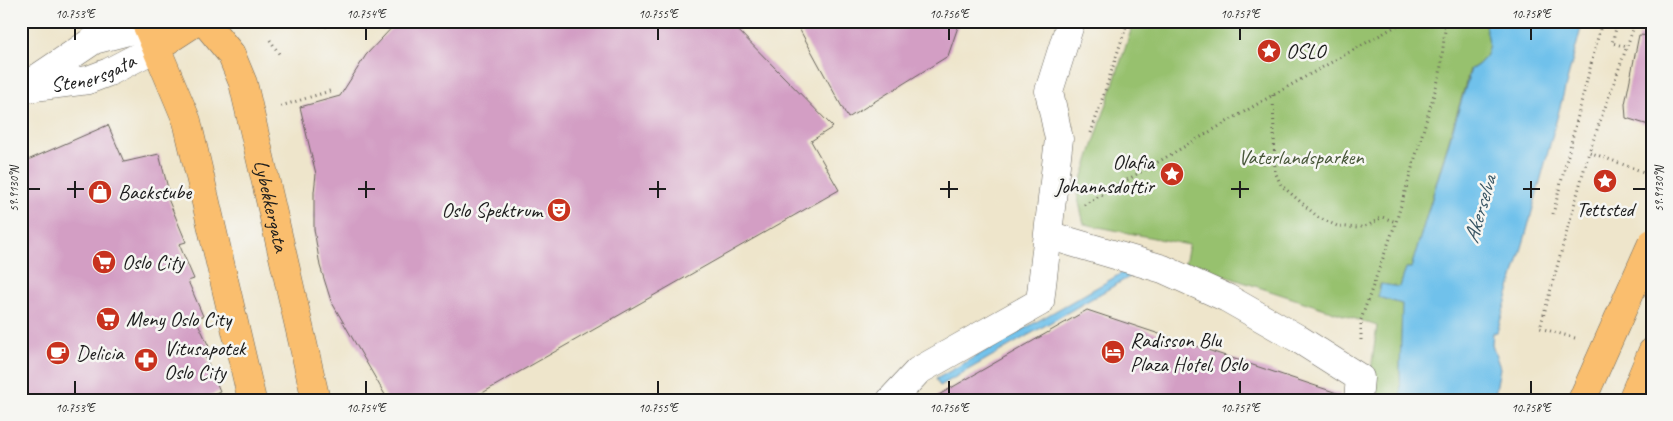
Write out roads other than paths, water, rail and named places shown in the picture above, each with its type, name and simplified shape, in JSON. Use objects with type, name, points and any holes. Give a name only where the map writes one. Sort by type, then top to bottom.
[{"type":"main road","points":[[197,21],[155,29],[187,121],[252,400]]},
{"type":"main road","name":"Lybekkergata","points":[[204,21],[231,54],[243,83],[316,400]]},
{"type":"main road","points":[[1582,400],[1652,243]]},
{"type":"main road","points":[[1632,400],[1652,352]]},
{"type":"street","points":[[891,400],[918,371],[1040,302],[1059,139],[1048,91],[1071,21]]},
{"type":"street","name":"Stenersgata","points":[[22,89],[94,40],[155,29]]},
{"type":"street","points":[[1051,236],[1163,269],[1227,298],[1297,338],[1360,378],[1358,400]]},
{"type":"water","name":"Akerselva","points":[[1486,21],[1583,21],[1526,234],[1497,332],[1493,333],[1492,344],[1500,368],[1494,400],[1401,400],[1402,304],[1378,297],[1381,284],[1400,287],[1406,268],[1411,268],[1471,69],[1479,64],[1487,52],[1489,42],[1485,27]]},
{"type":"water","points":[[1122,273],[1131,276],[940,386],[936,379]]},
{"type":"place","name":"OSLO","points":[[1269,51]]},
{"type":"place","name":"Olafia Johannsdottir","points":[[1172,174]]},
{"type":"place","name":"Tettsted","points":[[1605,181]]},
{"type":"place","name":"Backstube","points":[[100,192]]},
{"type":"place","name":"Oslo Spektrum","points":[[559,210]]},
{"type":"place","name":"Oslo City","points":[[104,262]]},
{"type":"place","name":"Meny Oslo City","points":[[108,319]]},
{"type":"place","name":"Radisson Blu Plaza Hotel, Oslo","points":[[1113,352]]},
{"type":"place","name":"Delicia","points":[[58,353]]},
{"type":"place","name":"Vitusapotek Oslo City","points":[[146,360]]},
{"type":"park label","name":"Vaterlandsparken","points":[[1301,157]]}]
